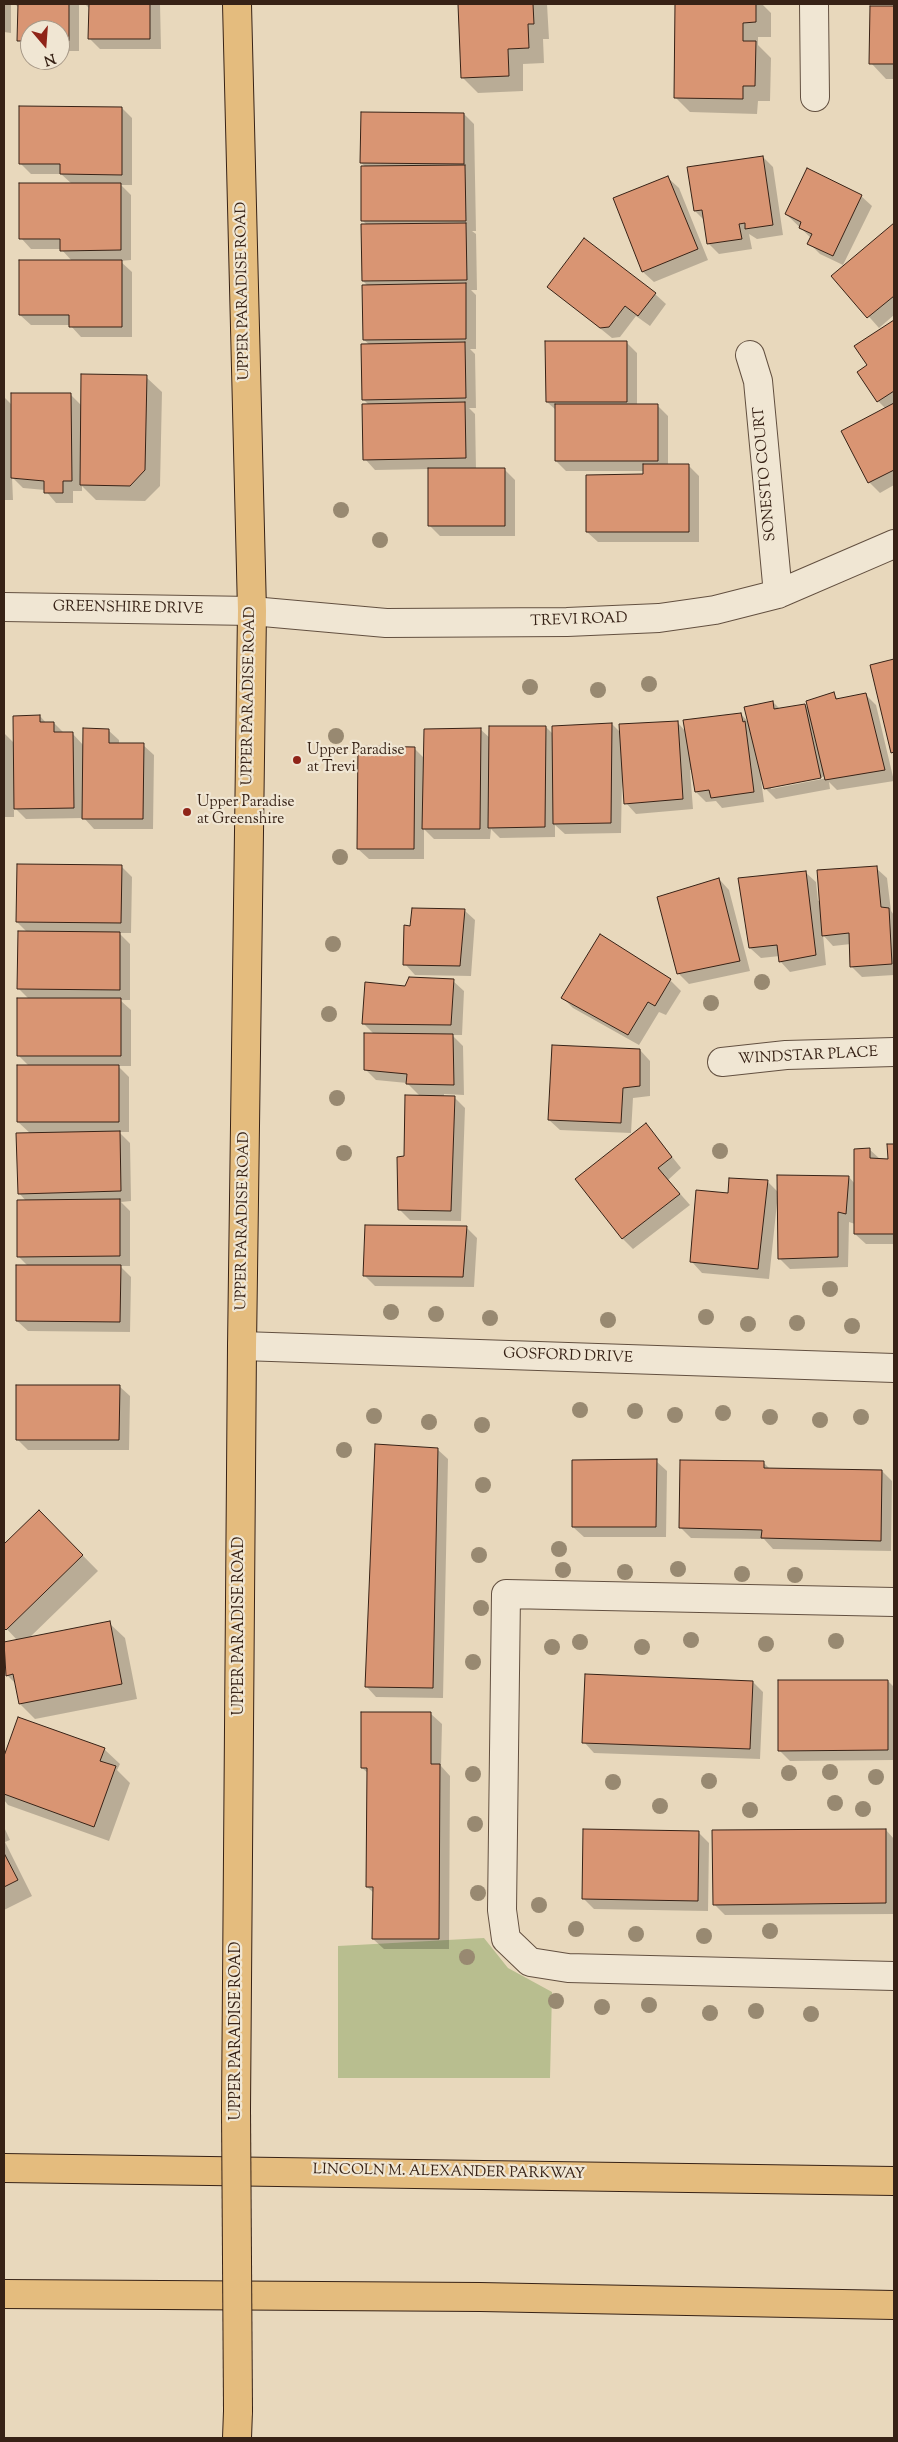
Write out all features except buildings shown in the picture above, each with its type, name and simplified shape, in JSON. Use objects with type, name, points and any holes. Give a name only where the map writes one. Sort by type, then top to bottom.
[{"type":"main road","name":"UPPER PARADISE ROAD","points":[[237,4],[252,611],[242,1346],[236,2109],[238,2438]]},
{"type":"main road","name":"LINCOLN M. ALEXANDER PARKWAY","points":[[4,2168],[894,2181]]},
{"type":"main road","points":[[4,2294],[480,2297],[894,2304]]},
{"type":"street","points":[[814,4],[814,97]]},
{"type":"street","name":"SONESTO COURT","points":[[750,355],[758,381],[778,594]]},
{"type":"street","name":"TREVI ROAD","points":[[252,611],[386,623],[567,622],[668,617],[715,610],[778,594],[894,544]]},
{"type":"street","name":"GREENSHIRE DRIVE","points":[[4,607],[252,611]]},
{"type":"street","name":"WINDSTAR PLACE","points":[[722,1062],[786,1055],[894,1052]]},
{"type":"street","name":"GOSFORD DRIVE","points":[[242,1346],[894,1368]]},
{"type":"street","points":[[894,1602],[506,1594],[502,1910],[506,1938],[530,1962],[568,1968],[894,1976]]},
{"type":"green space","points":[[484,1938],[508,1968],[552,1992],[550,2078],[338,2078],[338,1946]]},
{"type":"place","name":"Upper Paradise at Trevi","points":[[297,760]]},
{"type":"place","name":"Upper Paradise at Greenshire","points":[[187,812]]}]
